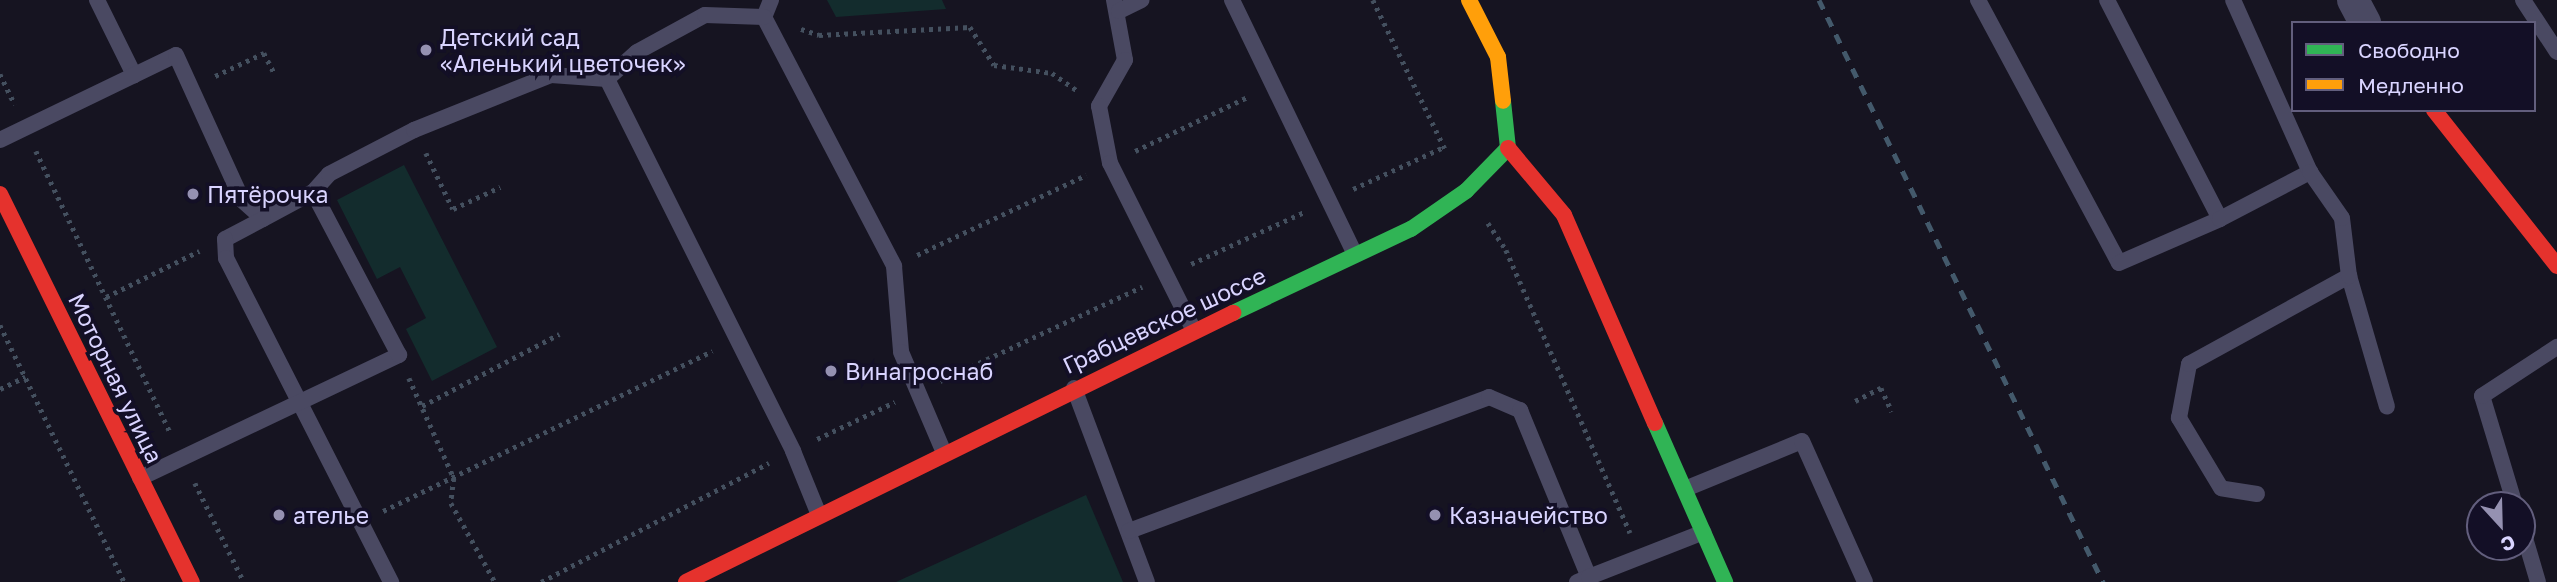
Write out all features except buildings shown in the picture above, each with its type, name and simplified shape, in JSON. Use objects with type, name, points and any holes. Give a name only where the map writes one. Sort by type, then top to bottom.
[{"type":"main road","points":[[1469,0],[1498,57],[1508,148],[1564,215],[1726,582]]},
{"type":"main road","points":[[2436,112],[2557,266]]},
{"type":"main road","name":"Грабцевское шоссе","points":[[685,582],[1074,388],[1411,229],[1466,191],[1508,148]]},
{"type":"main road","name":"Моторная улица","points":[[0,194],[192,582]]},
{"type":"street","points":[[2353,0],[2364,21]]},
{"type":"lane","points":[[97,0],[134,75]]},
{"type":"lane","points":[[771,0],[764,17],[894,266],[901,352],[944,453]]},
{"type":"lane","points":[[1142,0],[1116,6],[1125,60],[1099,106],[1110,163],[1164,277],[1194,331]]},
{"type":"lane","points":[[1232,0],[1355,254]]},
{"type":"lane","points":[[1978,0],[2119,263],[2220,219],[2310,172]]},
{"type":"lane","points":[[2107,0],[2220,219]]},
{"type":"lane","points":[[2233,0],[2310,172],[2342,218],[2349,276],[2387,407]]},
{"type":"lane","points":[[2523,0],[2557,52]]},
{"type":"lane","points":[[391,582],[226,258],[225,239],[313,192],[329,174],[415,130],[551,75],[607,79],[637,52],[705,15],[764,17]]},
{"type":"lane","points":[[0,140],[176,55],[242,200],[263,219]]},
{"type":"lane","points":[[607,79],[738,338],[793,451],[820,516]]},
{"type":"lane","points":[[140,478],[399,355],[313,192]]},
{"type":"lane","points":[[2257,494],[2221,488],[2179,418],[2189,364],[2349,276]]},
{"type":"lane","points":[[2511,491],[2482,396],[2557,347]]},
{"type":"lane","points":[[1074,388],[1147,582]]},
{"type":"lane","points":[[1129,531],[1489,397],[1520,410],[1583,580],[1704,532]]},
{"type":"lane","points":[[1685,489],[1802,441],[1865,582]]},
{"type":"lane","points":[[2532,561],[2538,582]]},
{"type":"path","points":[[1373,0],[1466,191],[1506,250],[1640,557]]},
{"type":"path","points":[[764,17],[819,35],[970,27],[994,65],[1052,73],[1099,106]]},
{"type":"path","points":[[191,88],[264,53],[275,75]]},
{"type":"path","points":[[0,74],[182,458],[244,582]]},
{"type":"path","points":[[415,130],[453,209],[500,187]]},
{"type":"path","points":[[541,582],[793,451],[1444,147]]},
{"type":"path","points":[[106,297],[225,239]]},
{"type":"path","points":[[0,325],[124,582]]},
{"type":"path","points":[[422,406],[559,334]]},
{"type":"path","points":[[360,521],[454,478],[738,338]]},
{"type":"path","points":[[399,355],[454,478],[452,503],[495,582]]},
{"type":"path","points":[[0,389],[25,377]]},
{"type":"path","points":[[1855,401],[1881,388],[1892,412]]},
{"type":"green space","points":[[827,0],[942,0],[946,9],[836,17]]},
{"type":"green space","points":[[404,165],[497,347],[432,381],[406,329],[426,318],[400,267],[377,279],[337,200]]},
{"type":"green space","points":[[1086,495],[1123,582],[896,582]]},
{"type":"railway","points":[[1819,0],[2103,582]]},
{"type":"traffic: fast","points":[[1233,313],[1411,229],[1466,191],[1508,148],[1503,101]]},
{"type":"traffic: fast","points":[[1655,423],[1725,582]]},
{"type":"traffic: slow","points":[[1469,0],[1498,57],[1503,101]]},
{"type":"traffic: jam","points":[[2436,112],[2557,266]]},
{"type":"traffic: jam","points":[[1508,148],[1564,215],[1655,423]]},
{"type":"traffic: jam","points":[[0,194],[192,582]]},
{"type":"traffic: jam","points":[[686,582],[1233,313]]},
{"type":"place","name":"Детский сад «Аленький цветочек»","points":[[426,50]]},
{"type":"place","name":"Пятёрочка","points":[[193,194]]},
{"type":"place","name":"Винагроснаб","points":[[831,371]]},
{"type":"place","name":"ателье","points":[[279,515]]},
{"type":"place","name":"Казначейство","points":[[1435,515]]}]
